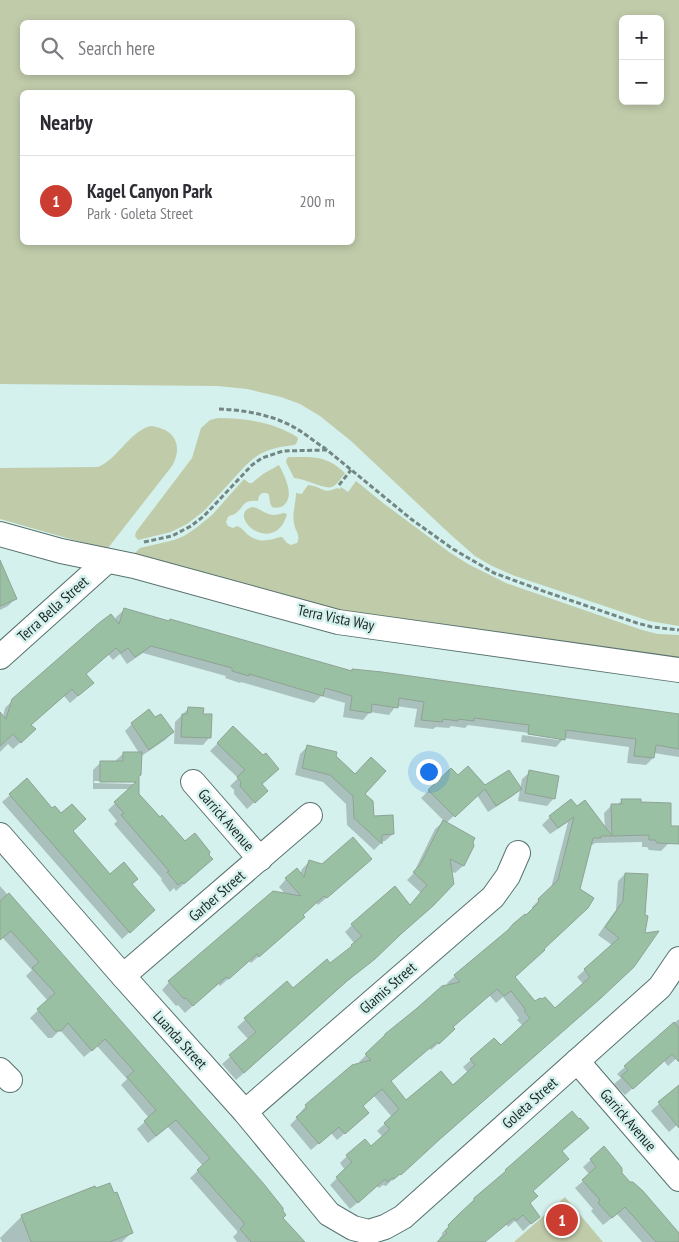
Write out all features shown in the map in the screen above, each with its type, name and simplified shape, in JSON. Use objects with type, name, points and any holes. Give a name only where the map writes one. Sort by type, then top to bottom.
[{"type":"street","name":"Terra Vista Way","points":[[0,534],[61,551],[134,566],[338,622],[679,670]]},
{"type":"street","name":"Terra Bella Street","points":[[0,657],[107,561]]},
{"type":"street","name":"Garrick Avenue","points":[[193,782],[260,859]]},
{"type":"street","name":"Garber Street","points":[[123,976],[310,815]]},
{"type":"street","name":"Luanda Street","points":[[0,834],[123,976],[245,1112],[329,1214],[353,1228],[369,1232]]},
{"type":"street","name":"Glamis Street","points":[[245,1112],[494,897],[508,876],[518,853]]},
{"type":"street","name":"Goleta Street","points":[[369,1232],[385,1227],[403,1217],[660,987],[679,959]]},
{"type":"street","name":"Garrick Avenue","points":[[577,1061],[679,1179]]},
{"type":"path","points":[[219,409],[244,411],[269,417],[296,429],[327,450],[425,529],[453,549],[494,573],[637,623],[679,630]]},
{"type":"path","points":[[144,542],[172,536],[191,526],[204,516],[252,465],[262,458],[283,451],[327,450]]},
{"type":"path","points":[[339,485],[351,470]]},
{"type":"green space","points":[[0,0],[679,0],[679,626],[649,621],[515,576],[492,566],[475,556],[351,441],[320,416],[300,404],[281,397],[247,389],[218,386],[0,384]]},
{"type":"green space","points":[[218,418],[249,420],[269,424],[288,432],[298,439],[294,445],[269,450],[253,459],[204,511],[187,524],[171,532],[138,540],[135,536],[136,532],[192,458],[201,428],[210,420]]},
{"type":"green space","points":[[150,426],[158,427],[171,434],[177,445],[175,458],[172,466],[108,548],[105,549],[0,519],[0,468],[98,467],[111,458],[135,434]]},
{"type":"green space","points":[[289,457],[313,457],[326,460],[345,473],[338,483],[332,487],[294,478],[286,462]]},
{"type":"green space","points":[[279,465],[288,486],[289,497],[287,502],[282,507],[272,507],[269,495],[262,493],[258,501],[247,502],[235,514],[228,517],[226,522],[228,526],[233,528],[237,526],[251,537],[259,540],[282,537],[291,545],[297,543],[298,535],[294,519],[296,493],[302,494],[308,485],[328,491],[340,489],[341,487],[348,492],[356,481],[449,552],[506,583],[642,630],[658,634],[679,635],[679,664],[372,621],[132,556],[140,548],[184,536],[212,515],[244,479],[252,483]]},
{"type":"green space","points":[[253,507],[271,515],[287,514],[283,524],[276,531],[268,534],[260,533],[253,530],[245,520],[244,514]]},
{"type":"green space","points":[[565,1197],[603,1242],[514,1242]]},
{"type":"building","points":[[0,560],[17,599],[0,606]]},
{"type":"building","points":[[124,608],[169,621],[170,619],[352,671],[352,669],[382,672],[679,714],[679,749],[656,745],[654,758],[634,756],[636,739],[566,730],[565,740],[528,734],[529,725],[474,718],[474,721],[458,719],[458,721],[443,719],[442,722],[421,720],[424,702],[399,698],[398,708],[372,704],[371,713],[350,710],[352,696],[325,688],[323,696],[151,646],[135,657],[128,648],[121,653],[116,648],[86,674],[94,683],[78,696],[72,689],[31,725],[36,729],[21,743],[13,734],[0,746],[0,712],[6,719],[12,699],[111,614],[119,624]]},
{"type":"building","points":[[188,707],[204,708],[203,714],[212,714],[211,738],[181,737],[182,714],[187,714]]},
{"type":"building","points":[[149,709],[155,717],[161,714],[174,732],[149,750],[131,723]]},
{"type":"building","points":[[233,726],[263,755],[266,753],[279,769],[262,784],[268,791],[255,803],[240,786],[241,782],[237,777],[245,770],[217,743]]},
{"type":"building","points":[[307,745],[337,752],[336,756],[355,774],[371,757],[386,771],[365,794],[373,801],[374,816],[393,815],[394,834],[382,835],[382,844],[354,818],[353,796],[330,775],[302,768]]},
{"type":"building","points":[[123,752],[142,752],[139,794],[160,817],[162,815],[185,841],[195,833],[210,852],[209,855],[213,859],[184,884],[182,882],[178,885],[167,872],[169,871],[121,815],[124,813],[114,802],[136,782],[100,782],[100,761],[123,761]]},
{"type":"building","points":[[468,766],[485,785],[509,770],[522,789],[496,806],[485,789],[455,817],[428,790],[451,768],[458,775]]},
{"type":"building","points":[[529,770],[559,776],[555,799],[525,793]]},
{"type":"building","points":[[27,778],[52,808],[55,806],[61,813],[72,804],[86,819],[73,831],[110,874],[124,862],[138,879],[132,884],[155,910],[130,933],[9,794]]},
{"type":"building","points":[[571,799],[577,806],[585,800],[612,836],[593,838],[580,889],[594,898],[588,908],[515,977],[535,1001],[545,997],[555,1008],[590,977],[584,969],[619,938],[605,927],[623,901],[625,873],[648,874],[645,915],[648,916],[645,933],[659,931],[634,967],[601,998],[401,1175],[387,1182],[385,1179],[358,1203],[336,1177],[352,1162],[346,1155],[365,1139],[371,1146],[390,1129],[384,1123],[399,1109],[382,1089],[363,1106],[369,1113],[345,1134],[339,1127],[319,1144],[296,1117],[307,1108],[305,1105],[352,1065],[371,1060],[365,1054],[385,1034],[442,986],[460,982],[454,975],[526,915],[539,902],[538,899],[558,880],[574,817],[558,828],[549,816]],"holes":[[[497,989],[504,996],[511,991],[530,1018],[501,1045],[494,1038],[470,1059],[475,1065],[453,1085],[441,1071],[406,1100],[391,1081],[437,1042],[439,1044],[455,1029],[453,1027]]]},
{"type":"building","points":[[621,799],[641,799],[641,802],[671,803],[671,826],[679,826],[679,844],[657,843],[655,840],[649,840],[649,835],[612,836],[611,804],[622,804]]},
{"type":"building","points":[[443,820],[475,838],[474,846],[464,866],[450,859],[454,884],[375,959],[347,981],[244,1073],[229,1055],[256,1032],[244,1018],[287,981],[293,988],[327,959],[330,963],[352,946],[362,936],[351,924],[395,886],[410,905],[427,885],[413,872],[420,865]]},
{"type":"building","points":[[353,837],[372,859],[327,898],[324,896],[303,915],[305,917],[259,957],[257,954],[229,979],[226,977],[193,1006],[168,981],[273,891],[301,896],[285,878],[297,868],[304,877],[309,860],[322,864]]},
{"type":"building","points":[[9,893],[263,1183],[283,1208],[286,1215],[283,1218],[305,1242],[251,1242],[240,1229],[244,1223],[197,1170],[210,1158],[176,1120],[156,1136],[144,1121],[156,1110],[127,1077],[134,1071],[105,1039],[92,1051],[68,1023],[61,1031],[55,1031],[37,1009],[55,993],[32,968],[39,962],[11,931],[0,940],[0,901]]},
{"type":"building","points":[[674,1022],[679,1028],[679,1062],[672,1054],[633,1089],[621,1076],[628,1070],[624,1066]]},
{"type":"building","points":[[679,1085],[679,1128],[658,1102]]},
{"type":"building","points":[[572,1111],[589,1128],[562,1151],[569,1159],[533,1191],[538,1196],[530,1203],[540,1217],[531,1224],[523,1215],[516,1221],[514,1218],[485,1242],[437,1242],[447,1233],[445,1231],[449,1227],[448,1225],[474,1198]]},
{"type":"building","points":[[604,1146],[622,1168],[622,1173],[630,1182],[633,1182],[643,1191],[679,1233],[679,1242],[656,1242],[625,1207],[612,1218],[598,1203],[600,1200],[582,1180],[596,1167],[590,1159]]},
{"type":"building","points":[[110,1183],[114,1193],[117,1192],[133,1233],[110,1242],[31,1242],[21,1215],[95,1186],[96,1188]]},
{"type":"place","name":"Kagel Canyon Park","points":[[562,1220]]}]
